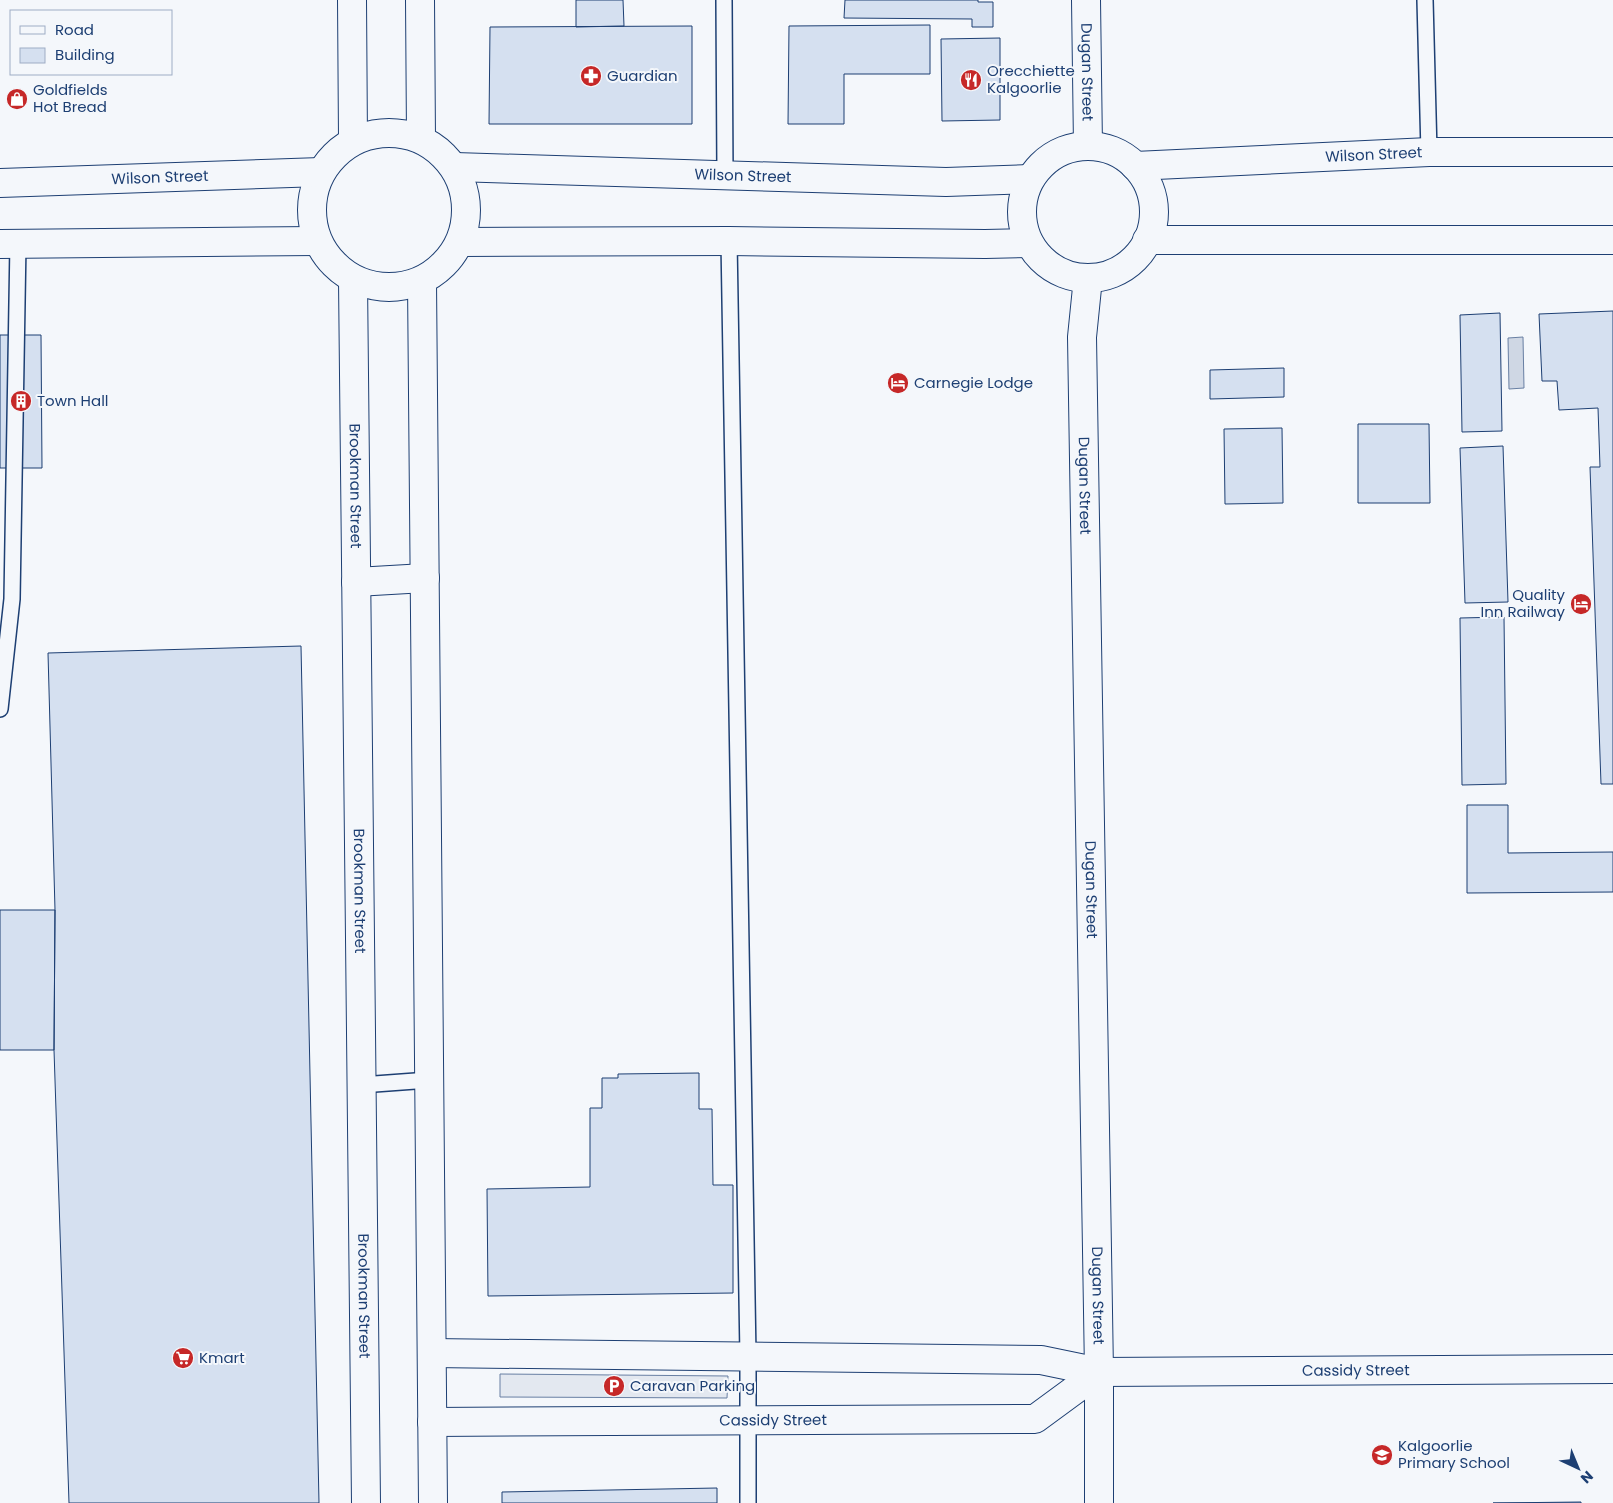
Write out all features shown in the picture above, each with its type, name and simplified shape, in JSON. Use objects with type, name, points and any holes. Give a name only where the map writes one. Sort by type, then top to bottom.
[{"type":"street","points":[[352,0],[353,140]]},
{"type":"street","points":[[420,0],[421,138]]},
{"type":"street","name":"Dugan Street","points":[[1086,0],[1088,146]]},
{"type":"street","points":[[386,132],[421,138],[441,151],[455,167],[465,189],[468,213],[461,242],[443,267],[422,282],[387,288],[353,280],[331,263],[317,241],[311,214],[321,172],[335,154],[353,140],[386,132]]},
{"type":"street","points":[[1088,146],[1105,148],[1122,155],[1135,166],[1146,180],[1152,196],[1154,214],[1147,240],[1134,259],[1120,270],[1105,276],[1088,278],[1071,276],[1056,270],[1042,260],[1030,243],[1024,230],[1022,213],[1024,195],[1030,179],[1041,165],[1055,155],[1070,148],[1088,146]]},
{"type":"street","name":"Wilson Street","points":[[1135,166],[1429,152],[1613,152]]},
{"type":"street","name":"Wilson Street","points":[[455,167],[946,182],[1030,179]]},
{"type":"street","name":"Wilson Street","points":[[0,183],[321,172]]},
{"type":"street","points":[[1147,240],[1613,240]]},
{"type":"street","points":[[9,243],[317,241]]},
{"type":"street","points":[[461,242],[1030,243]]},
{"type":"street","name":"Dugan Street","points":[[1088,278],[1082,337],[1099,1372],[1099,1503]]},
{"type":"street","name":"Brookman Street","points":[[353,280],[366,1503]]},
{"type":"street","points":[[422,282],[433,1503]]},
{"type":"street","points":[[356,582],[425,578]]},
{"type":"street","name":"Cassidy Street","points":[[432,1353],[1041,1360],[1099,1372],[1613,1369]]},
{"type":"street","name":"Cassidy Street","points":[[432,1422],[1034,1419],[1099,1372]]},
{"type":"lane","points":[[724,0],[725,175]]},
{"type":"lane","points":[[1425,0],[1429,152]]},
{"type":"lane","points":[[729,241],[748,1356],[748,1503]]},
{"type":"lane","points":[[0,709],[12,599],[9,243]]},
{"type":"lane","points":[[361,1085],[429,1080]]},
{"type":"shaded area","points":[[1523,337],[1524,388],[1509,389],[1508,338]]},
{"type":"shaded area","name":"Caravan Parking","points":[[500,1374],[728,1376],[727,1398],[500,1397]]},
{"type":"building","points":[[576,0],[623,0],[624,26],[576,27]]},
{"type":"building","points":[[845,0],[978,0],[978,2],[993,2],[993,27],[972,27],[972,19],[844,18]]},
{"type":"building","points":[[930,25],[930,74],[844,74],[844,124],[788,124],[789,26]]},
{"type":"building","name":"Guardian","points":[[692,26],[692,124],[489,124],[490,27]]},
{"type":"building","name":"Orecchiette Kalgoorlie","points":[[1000,38],[1000,120],[942,121],[941,39]]},
{"type":"building","points":[[1613,311],[1613,784],[1601,784],[1590,467],[1600,467],[1598,408],[1559,410],[1557,381],[1542,381],[1539,314]]},
{"type":"building","points":[[1500,313],[1502,431],[1462,432],[1460,315]]},
{"type":"building","name":"Town Hall","points":[[0,335],[41,335],[42,468],[0,468]]},
{"type":"building","points":[[1284,368],[1284,397],[1210,399],[1210,370]]},
{"type":"building","points":[[1358,424],[1429,424],[1430,503],[1358,503]]},
{"type":"building","points":[[1282,428],[1283,503],[1225,504],[1224,429]]},
{"type":"building","points":[[1503,446],[1508,602],[1465,603],[1460,448]]},
{"type":"building","points":[[1504,617],[1506,784],[1462,785],[1460,618]]},
{"type":"building","points":[[301,646],[319,1503],[69,1503],[54,1050],[55,910],[48,653]]},
{"type":"building","points":[[1467,805],[1508,805],[1508,853],[1613,852],[1613,892],[1467,893]]},
{"type":"building","points":[[0,910],[55,910],[54,1050],[0,1050]]},
{"type":"building","points":[[699,1073],[699,1109],[712,1109],[713,1185],[733,1185],[733,1293],[488,1296],[487,1189],[590,1187],[590,1108],[602,1108],[602,1078],[618,1078],[618,1074]]},
{"type":"building","points":[[717,1488],[717,1503],[502,1503],[502,1492]]},
{"type":"building","points":[[1581,1502],[1581,1503],[1493,1503]]},
{"type":"place","name":"Guardian","points":[[591,76]]},
{"type":"place","name":"Orecchiette Kalgoorlie","points":[[971,80]]},
{"type":"place","name":"Goldfields Hot Bread","points":[[17,99]]},
{"type":"place","name":"Carnegie Lodge","points":[[898,383]]},
{"type":"place","name":"Town Hall","points":[[21,401]]},
{"type":"place","name":"Quality Inn Railway","points":[[1581,604]]},
{"type":"place","name":"Kmart","points":[[183,1358]]},
{"type":"place","name":"Caravan Parking","points":[[614,1386]]},
{"type":"place","name":"Kalgoorlie Primary School","points":[[1382,1455]]}]
